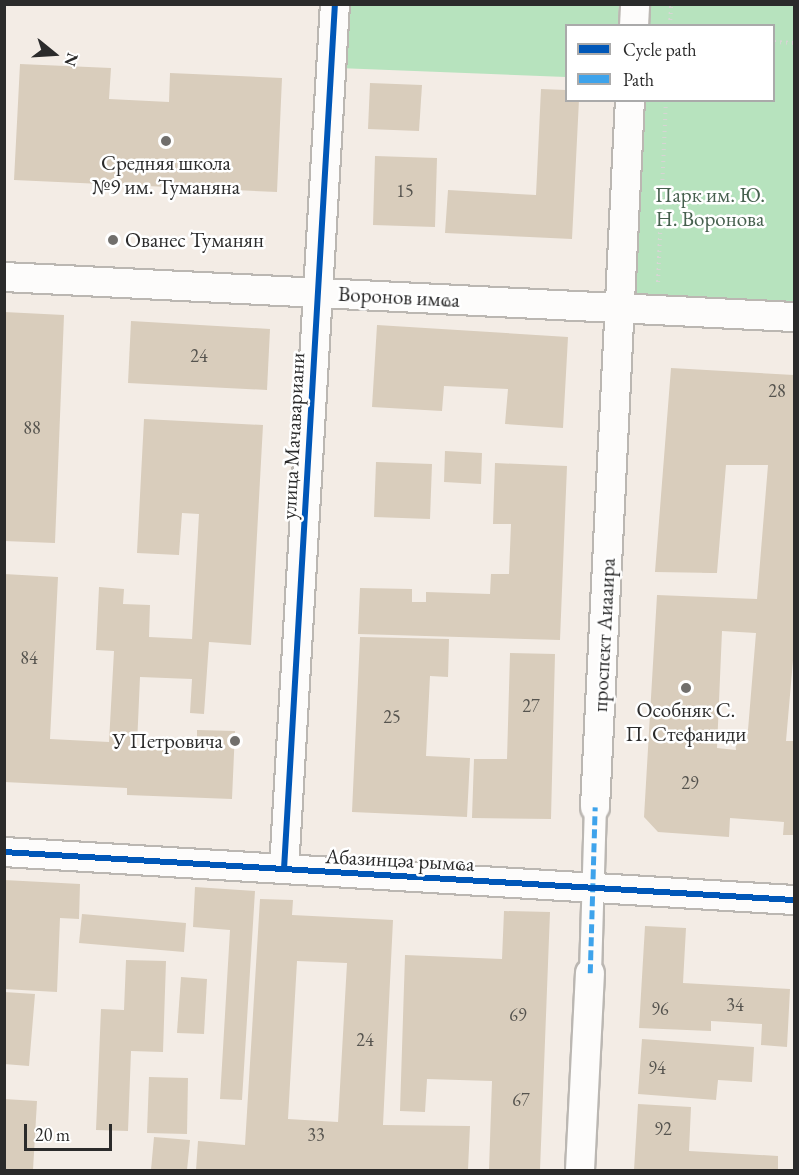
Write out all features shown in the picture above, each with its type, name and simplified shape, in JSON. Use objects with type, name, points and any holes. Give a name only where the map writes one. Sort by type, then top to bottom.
[{"type":"street","name":"улица Мачавариани","points":[[284,869],[335,4]]},
{"type":"street","points":[[634,24],[635,4]]},
{"type":"street","name":"проспект Аиааира","points":[[580,1170],[590,973],[595,807],[630,102]]},
{"type":"street","name":"Воронов имҩа","points":[[4,277],[795,317]]},
{"type":"street","name":"Абазинцәа рымҩа","points":[[4,852],[795,900]]},
{"type":"path","points":[[670,24],[671,4]]},
{"type":"path","points":[[775,42],[795,43]]},
{"type":"path","points":[[657,310],[666,102]]},
{"type":"green space","points":[[342,5],[619,5],[618,24],[565,24],[565,77],[338,68]]},
{"type":"green space","name":"Парк им. Ю. Н. Воронова","points":[[635,5],[794,5],[794,317],[620,308],[630,102],[775,102],[775,24],[634,24]]},
{"type":"building","points":[[20,64],[111,68],[109,99],[169,102],[170,73],[282,78],[277,192],[14,180]]},
{"type":"building","points":[[370,83],[422,85],[419,131],[368,129]]},
{"type":"building","points":[[541,89],[565,90],[565,102],[579,102],[572,239],[445,233],[448,190],[536,195]]},
{"type":"building","points":[[375,156],[437,158],[435,227],[373,225]]},
{"type":"building","points":[[4,312],[64,315],[55,543],[4,541]]},
{"type":"building","points":[[131,321],[270,329],[267,390],[128,383]]},
{"type":"building","points":[[377,325],[568,337],[563,428],[505,424],[508,389],[444,386],[442,411],[372,407]]},
{"type":"building","points":[[671,368],[794,375],[794,649],[786,741],[794,741],[794,835],[783,835],[784,822],[730,818],[729,837],[658,832],[644,817],[657,595],[757,599],[768,465],[726,465],[717,573],[655,572]],"holes":[[[722,631],[756,633],[747,742],[735,741],[736,750],[717,748]]]},
{"type":"building","points":[[144,419],[263,425],[251,645],[209,642],[204,714],[190,713],[192,679],[140,677],[137,745],[197,746],[197,730],[235,731],[232,799],[127,795],[127,788],[4,782],[4,574],[58,577],[50,739],[109,742],[114,651],[96,650],[99,587],[124,589],[123,604],[150,605],[149,637],[192,639],[199,514],[182,513],[179,555],[137,553]]},
{"type":"building","points":[[445,451],[482,453],[481,484],[444,482]]},
{"type":"building","points":[[376,462],[432,464],[430,519],[374,517]]},
{"type":"building","points":[[495,463],[567,466],[560,640],[358,634],[360,588],[412,589],[412,602],[426,602],[426,592],[490,594],[491,574],[509,574],[511,524],[493,524]]},
{"type":"building","points":[[360,637],[449,639],[448,677],[430,676],[426,756],[470,758],[467,817],[352,812]]},
{"type":"building","points":[[510,653],[555,654],[551,819],[472,818],[474,759],[507,759]]},
{"type":"building","points":[[4,880],[80,884],[79,919],[60,918],[57,992],[4,989]]},
{"type":"building","points":[[195,887],[255,891],[242,1100],[220,1099],[230,930],[193,927]]},
{"type":"building","points":[[260,899],[293,900],[292,915],[393,920],[383,1125],[470,1126],[468,1170],[196,1170],[198,1141],[245,1145]],"holes":[[[297,961],[347,963],[338,1122],[288,1119]]]},
{"type":"building","points":[[504,911],[550,912],[540,1170],[489,1170],[492,1081],[427,1079],[425,1112],[400,1111],[405,955],[502,959]]},
{"type":"building","points":[[82,914],[186,923],[184,952],[79,943]]},
{"type":"building","points":[[645,926],[686,928],[683,983],[790,989],[787,1047],[761,1045],[762,1024],[711,1021],[711,1031],[639,1028]]},
{"type":"building","points":[[126,960],[166,961],[163,1052],[131,1051],[128,1131],[96,1130],[101,1009],[124,1010]]},
{"type":"building","points":[[181,977],[207,979],[204,1034],[177,1033]]},
{"type":"building","points":[[4,992],[35,994],[29,1066],[4,1064]]},
{"type":"building","points":[[642,1039],[754,1047],[752,1082],[718,1080],[716,1100],[638,1094]]},
{"type":"building","points":[[149,1077],[188,1078],[187,1134],[147,1133]]},
{"type":"building","points":[[4,1099],[37,1101],[33,1170],[4,1170]]},
{"type":"building","points":[[638,1104],[691,1107],[689,1151],[778,1156],[778,1170],[634,1170]]},
{"type":"building","points":[[154,1137],[190,1140],[187,1170],[151,1170]]},
{"type":"marked path","points":[[590,973],[595,807]]},
{"type":"cycle path","points":[[284,869],[335,4]]},
{"type":"cycle path","points":[[4,852],[794,900]]},
{"type":"place","name":"Средняя школа №9 им. Туманяна","points":[[166,141]]},
{"type":"place","name":"Ованес Туманян","points":[[113,240]]},
{"type":"place","name":"Особняк С. П. Стефаниди","points":[[686,688]]},
{"type":"place","name":"У Петровича","points":[[235,741]]}]
